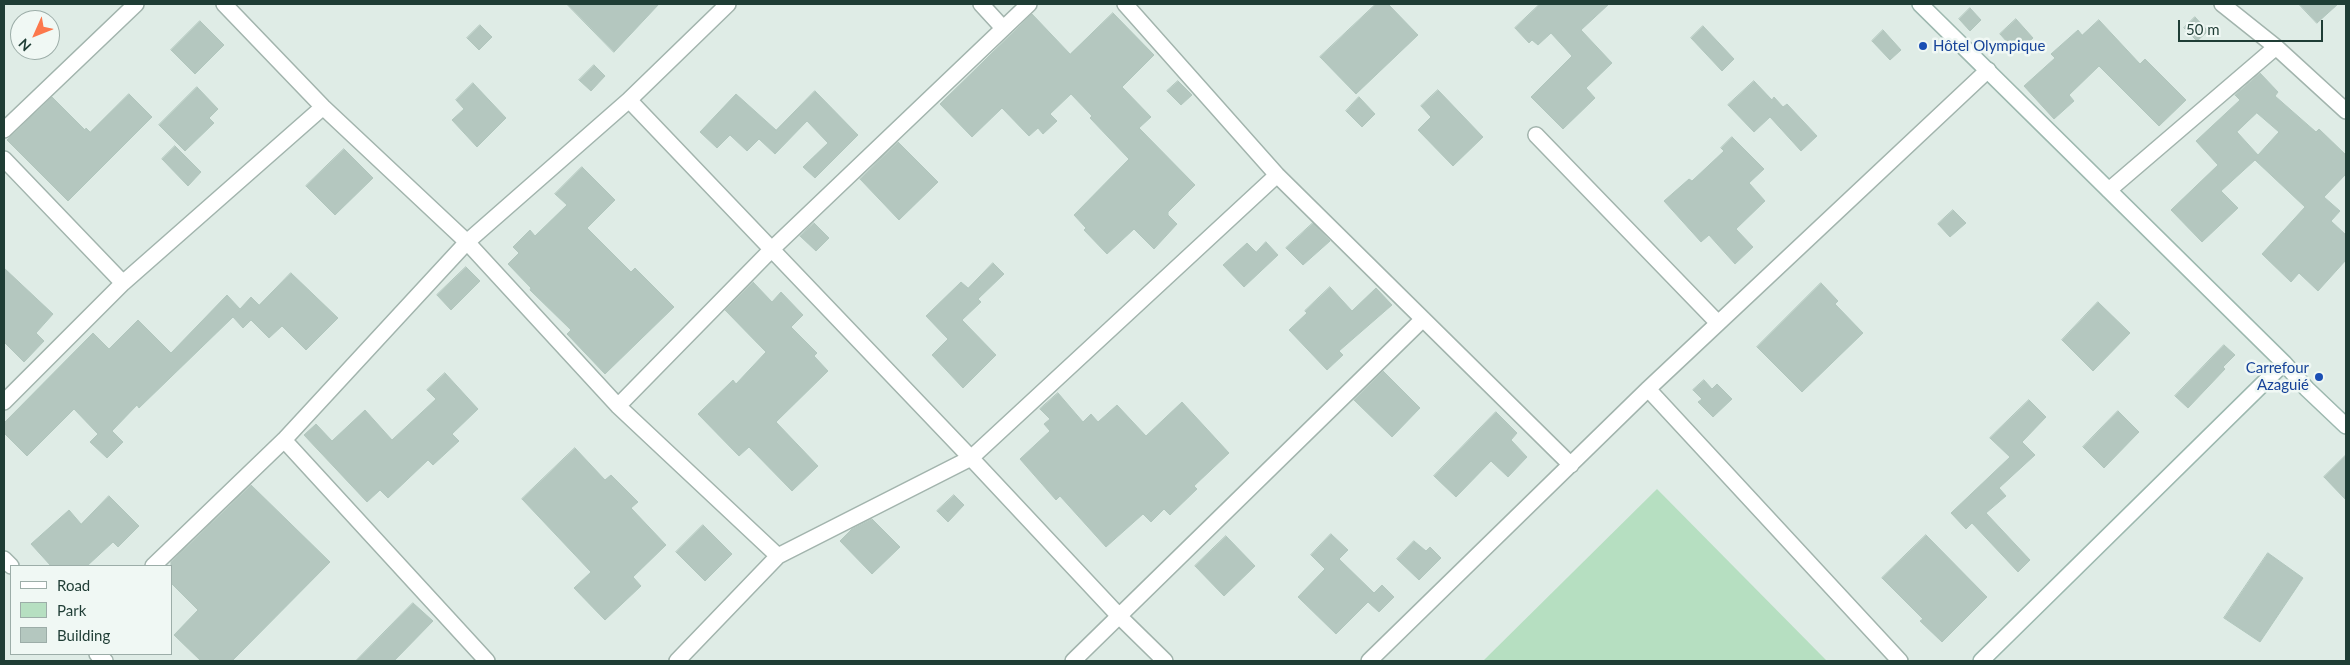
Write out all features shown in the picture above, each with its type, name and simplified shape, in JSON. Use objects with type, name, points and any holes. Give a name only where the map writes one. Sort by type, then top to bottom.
[{"type":"street","points":[[4,130],[136,4]]},
{"type":"street","points":[[224,4],[323,108],[467,242],[618,406],[778,556]]},
{"type":"street","points":[[154,565],[284,440],[467,242],[629,100],[728,4]]},
{"type":"street","points":[[981,4],[1003,28]]},
{"type":"street","points":[[618,406],[772,249],[1029,4]]},
{"type":"street","points":[[1125,4],[1276,175],[1570,464]]},
{"type":"street","points":[[1920,4],[2284,363],[2307,390],[2346,426]]},
{"type":"street","points":[[2222,4],[2276,47],[2346,111]]},
{"type":"street","points":[[2109,190],[2276,47]]},
{"type":"street","points":[[1369,661],[1648,389],[1988,70]]},
{"type":"street","points":[[629,100],[1120,617],[1165,661]]},
{"type":"street","points":[[4,402],[123,283],[323,108]]},
{"type":"street","points":[[1536,135],[1718,323]]},
{"type":"street","points":[[4,160],[123,283]]},
{"type":"street","points":[[677,661],[778,556],[971,458],[1276,175]]},
{"type":"street","points":[[1073,661],[1423,319]]},
{"type":"street","points":[[1981,661],[2284,363]]},
{"type":"street","points":[[1648,389],[1900,661]]},
{"type":"street","points":[[284,440],[487,661]]},
{"type":"green space","points":[[1657,489],[1826,660],[1483,661]]},
{"type":"building","points":[[567,4],[659,4],[614,52]]},
{"type":"building","points":[[1376,4],[1388,4],[1418,35],[1356,94],[1320,57]]},
{"type":"building","points":[[1540,4],[1609,4],[1581,30],[1612,63],[1586,88],[1595,98],[1563,129],[1531,97],[1572,56],[1551,33],[1538,45],[1532,40],[1529,43],[1515,28]]},
{"type":"building","points":[[2299,4],[2338,4],[2317,23]]},
{"type":"building","points":[[1970,8],[1981,20],[1970,31],[1959,19]]},
{"type":"building","points":[[1113,13],[1154,55],[1122,87],[1151,117],[1139,128],[1195,185],[1168,212],[1168,215],[1177,224],[1154,249],[1134,229],[1107,254],[1084,230],[1086,228],[1074,215],[1129,159],[1090,118],[1092,116],[1071,94],[1050,114],[1057,121],[1043,134],[1038,128],[1029,136],[1002,108],[972,137],[940,104],[1032,14],[1070,54]]},
{"type":"building","points":[[2195,17],[2208,31],[2197,41],[2184,28]]},
{"type":"building","points":[[2016,19],[2033,38],[2017,53],[2000,34]]},
{"type":"building","points":[[2099,20],[2140,64],[2145,59],[2186,100],[2159,126],[2099,66],[2069,95],[2074,101],[2054,119],[2024,86],[2055,58],[2051,54],[2078,30],[2082,35]]},
{"type":"building","points":[[200,21],[224,45],[195,74],[171,50]]},
{"type":"building","points":[[480,25],[492,37],[479,50],[467,38]]},
{"type":"building","points":[[1703,26],[1734,59],[1722,71],[1691,38]]},
{"type":"building","points":[[1883,30],[1901,50],[1890,60],[1872,41]]},
{"type":"building","points":[[594,65],[605,76],[591,91],[579,80]]},
{"type":"building","points":[[2260,73],[2278,92],[2275,96],[2316,132],[2319,129],[2346,155],[2346,174],[2324,197],[2340,211],[2331,221],[2346,235],[2346,260],[2318,291],[2299,273],[2291,282],[2262,254],[2305,207],[2255,160],[2221,191],[2238,208],[2202,242],[2171,210],[2218,165],[2196,141],[2240,100],[2235,95]],"holes":[[[2257,113],[2279,132],[2258,155],[2237,132]]]},
{"type":"building","points":[[1178,81],[1192,95],[1181,105],[1167,91]]},
{"type":"building","points":[[1754,81],[1772,100],[1774,97],[1783,107],[1787,104],[1817,136],[1801,151],[1770,117],[1754,132],[1728,105]]},
{"type":"building","points":[[473,83],[506,118],[477,147],[452,120],[464,109],[456,100]]},
{"type":"building","points":[[197,87],[218,109],[209,118],[214,123],[185,151],[159,125]]},
{"type":"building","points":[[1438,90],[1483,137],[1453,166],[1418,130],[1431,117],[1421,106]]},
{"type":"building","points":[[815,91],[858,135],[815,178],[803,167],[828,143],[807,121],[775,154],[759,139],[747,151],[730,135],[717,148],[700,132],[736,94],[776,130]]},
{"type":"building","points":[[129,94],[152,117],[68,201],[7,140],[52,97],[85,130],[86,128],[90,132]]},
{"type":"building","points":[[1359,97],[1375,114],[1362,127],[1346,111]]},
{"type":"building","points":[[1732,137],[1764,169],[1749,183],[1765,201],[1736,229],[1753,247],[1735,264],[1709,235],[1701,242],[1664,201],[1689,179],[1692,181],[1724,151],[1721,148]]},
{"type":"building","points":[[898,142],[938,182],[899,220],[860,179]]},
{"type":"building","points":[[175,146],[201,172],[188,186],[162,159]]},
{"type":"building","points":[[344,149],[373,178],[335,215],[306,186]]},
{"type":"building","points":[[582,167],[615,200],[587,228],[631,272],[635,268],[674,307],[605,374],[567,334],[571,330],[530,290],[531,288],[508,264],[519,253],[513,247],[530,230],[535,236],[567,205],[555,194]]},
{"type":"building","points":[[1953,210],[1966,223],[1950,237],[1938,224]]},
{"type":"building","points":[[814,223],[829,238],[816,251],[800,236]]},
{"type":"building","points":[[1313,223],[1330,241],[1303,265],[1286,248]]},
{"type":"building","points":[[1266,242],[1278,255],[1244,287],[1223,265],[1247,243],[1256,252]]},
{"type":"building","points":[[993,263],[1004,274],[978,299],[981,302],[962,320],[996,355],[963,388],[932,355],[948,339],[926,316],[961,282],[968,288]]},
{"type":"building","points":[[466,267],[480,281],[451,310],[437,295]]},
{"type":"building","points":[[4,268],[53,314],[36,333],[44,341],[24,362],[4,342]]},
{"type":"building","points":[[291,273],[338,318],[306,350],[282,326],[269,338],[251,320],[243,328],[233,317],[139,408],[137,405],[112,431],[123,442],[107,458],[90,442],[98,434],[74,409],[27,456],[4,433],[4,423],[93,333],[109,349],[138,320],[171,353],[227,295],[240,309],[251,297],[259,305]]},
{"type":"building","points":[[753,282],[772,302],[781,292],[803,315],[791,327],[817,353],[814,356],[828,371],[776,422],[818,466],[792,491],[749,447],[739,456],[698,414],[733,380],[736,384],[766,352],[725,310]]},
{"type":"building","points":[[1821,283],[1838,301],[1835,304],[1863,333],[1802,392],[1757,347]]},
{"type":"building","points":[[1330,287],[1352,311],[1376,288],[1392,305],[1339,351],[1343,355],[1327,370],[1289,330],[1307,313],[1305,311]]},
{"type":"building","points":[[2098,302],[2130,333],[2093,371],[2062,340]]},
{"type":"building","points":[[2224,345],[2235,355],[2223,367],[2225,369],[2188,408],[2175,396]]},
{"type":"building","points":[[1383,371],[1420,408],[1392,437],[1354,400]]},
{"type":"building","points":[[445,373],[478,409],[452,434],[459,441],[433,465],[428,460],[388,498],[380,490],[367,502],[304,435],[316,424],[332,441],[365,410],[392,440],[436,399],[427,390]]},
{"type":"building","points":[[1704,380],[1712,389],[1717,384],[1732,399],[1713,417],[1698,402],[1702,399],[1693,390]]},
{"type":"building","points":[[1058,393],[1083,422],[1091,414],[1098,422],[1117,405],[1146,436],[1182,402],[1229,453],[1194,486],[1197,489],[1170,515],[1164,509],[1151,522],[1143,514],[1106,547],[1060,496],[1056,500],[1020,459],[1050,431],[1044,424],[1050,419],[1040,409]]},
{"type":"building","points":[[2029,400],[2046,417],[2022,442],[2035,455],[1999,488],[2006,496],[1986,513],[2030,560],[2018,572],[1972,523],[1966,529],[1951,513],[2010,457],[1990,438]]},
{"type":"building","points":[[2118,411],[2139,432],[2104,468],[2083,447]]},
{"type":"building","points":[[1496,412],[1517,433],[1511,440],[1527,457],[1508,477],[1491,461],[1456,497],[1434,476]]},
{"type":"building","points":[[575,448],[605,480],[611,475],[638,502],[631,508],[666,545],[633,577],[641,586],[605,620],[574,588],[591,572],[522,499]]},
{"type":"building","points":[[2346,455],[2346,500],[2324,477]]},
{"type":"building","points":[[251,485],[330,562],[232,661],[201,661],[174,635],[198,610],[172,584],[171,562]]},
{"type":"building","points":[[954,495],[964,505],[948,522],[937,511]]},
{"type":"building","points":[[109,496],[139,526],[118,547],[113,542],[88,565],[50,565],[31,544],[69,510],[81,524]]},
{"type":"building","points":[[872,519],[900,547],[872,574],[840,541],[852,529]]},
{"type":"building","points":[[703,525],[732,554],[705,581],[676,552]]},
{"type":"building","points":[[1331,534],[1348,550],[1339,559],[1374,593],[1382,585],[1394,597],[1379,612],[1368,602],[1336,634],[1298,597],[1325,569],[1311,555]]},
{"type":"building","points":[[1926,535],[1987,597],[1942,642],[1920,621],[1923,619],[1882,578]]},
{"type":"building","points":[[1226,536],[1255,566],[1224,596],[1195,566]]},
{"type":"building","points":[[1414,541],[1426,551],[1430,547],[1441,558],[1419,580],[1397,559]]},
{"type":"building","points":[[2268,553],[2303,578],[2260,642],[2224,618]]},
{"type":"building","points":[[413,603],[433,621],[394,661],[356,661]]},
{"type":"place","name":"Hôtel Olympique","points":[[1923,46]]},
{"type":"place","name":"Carrefour Azaguié","points":[[2319,377]]}]
